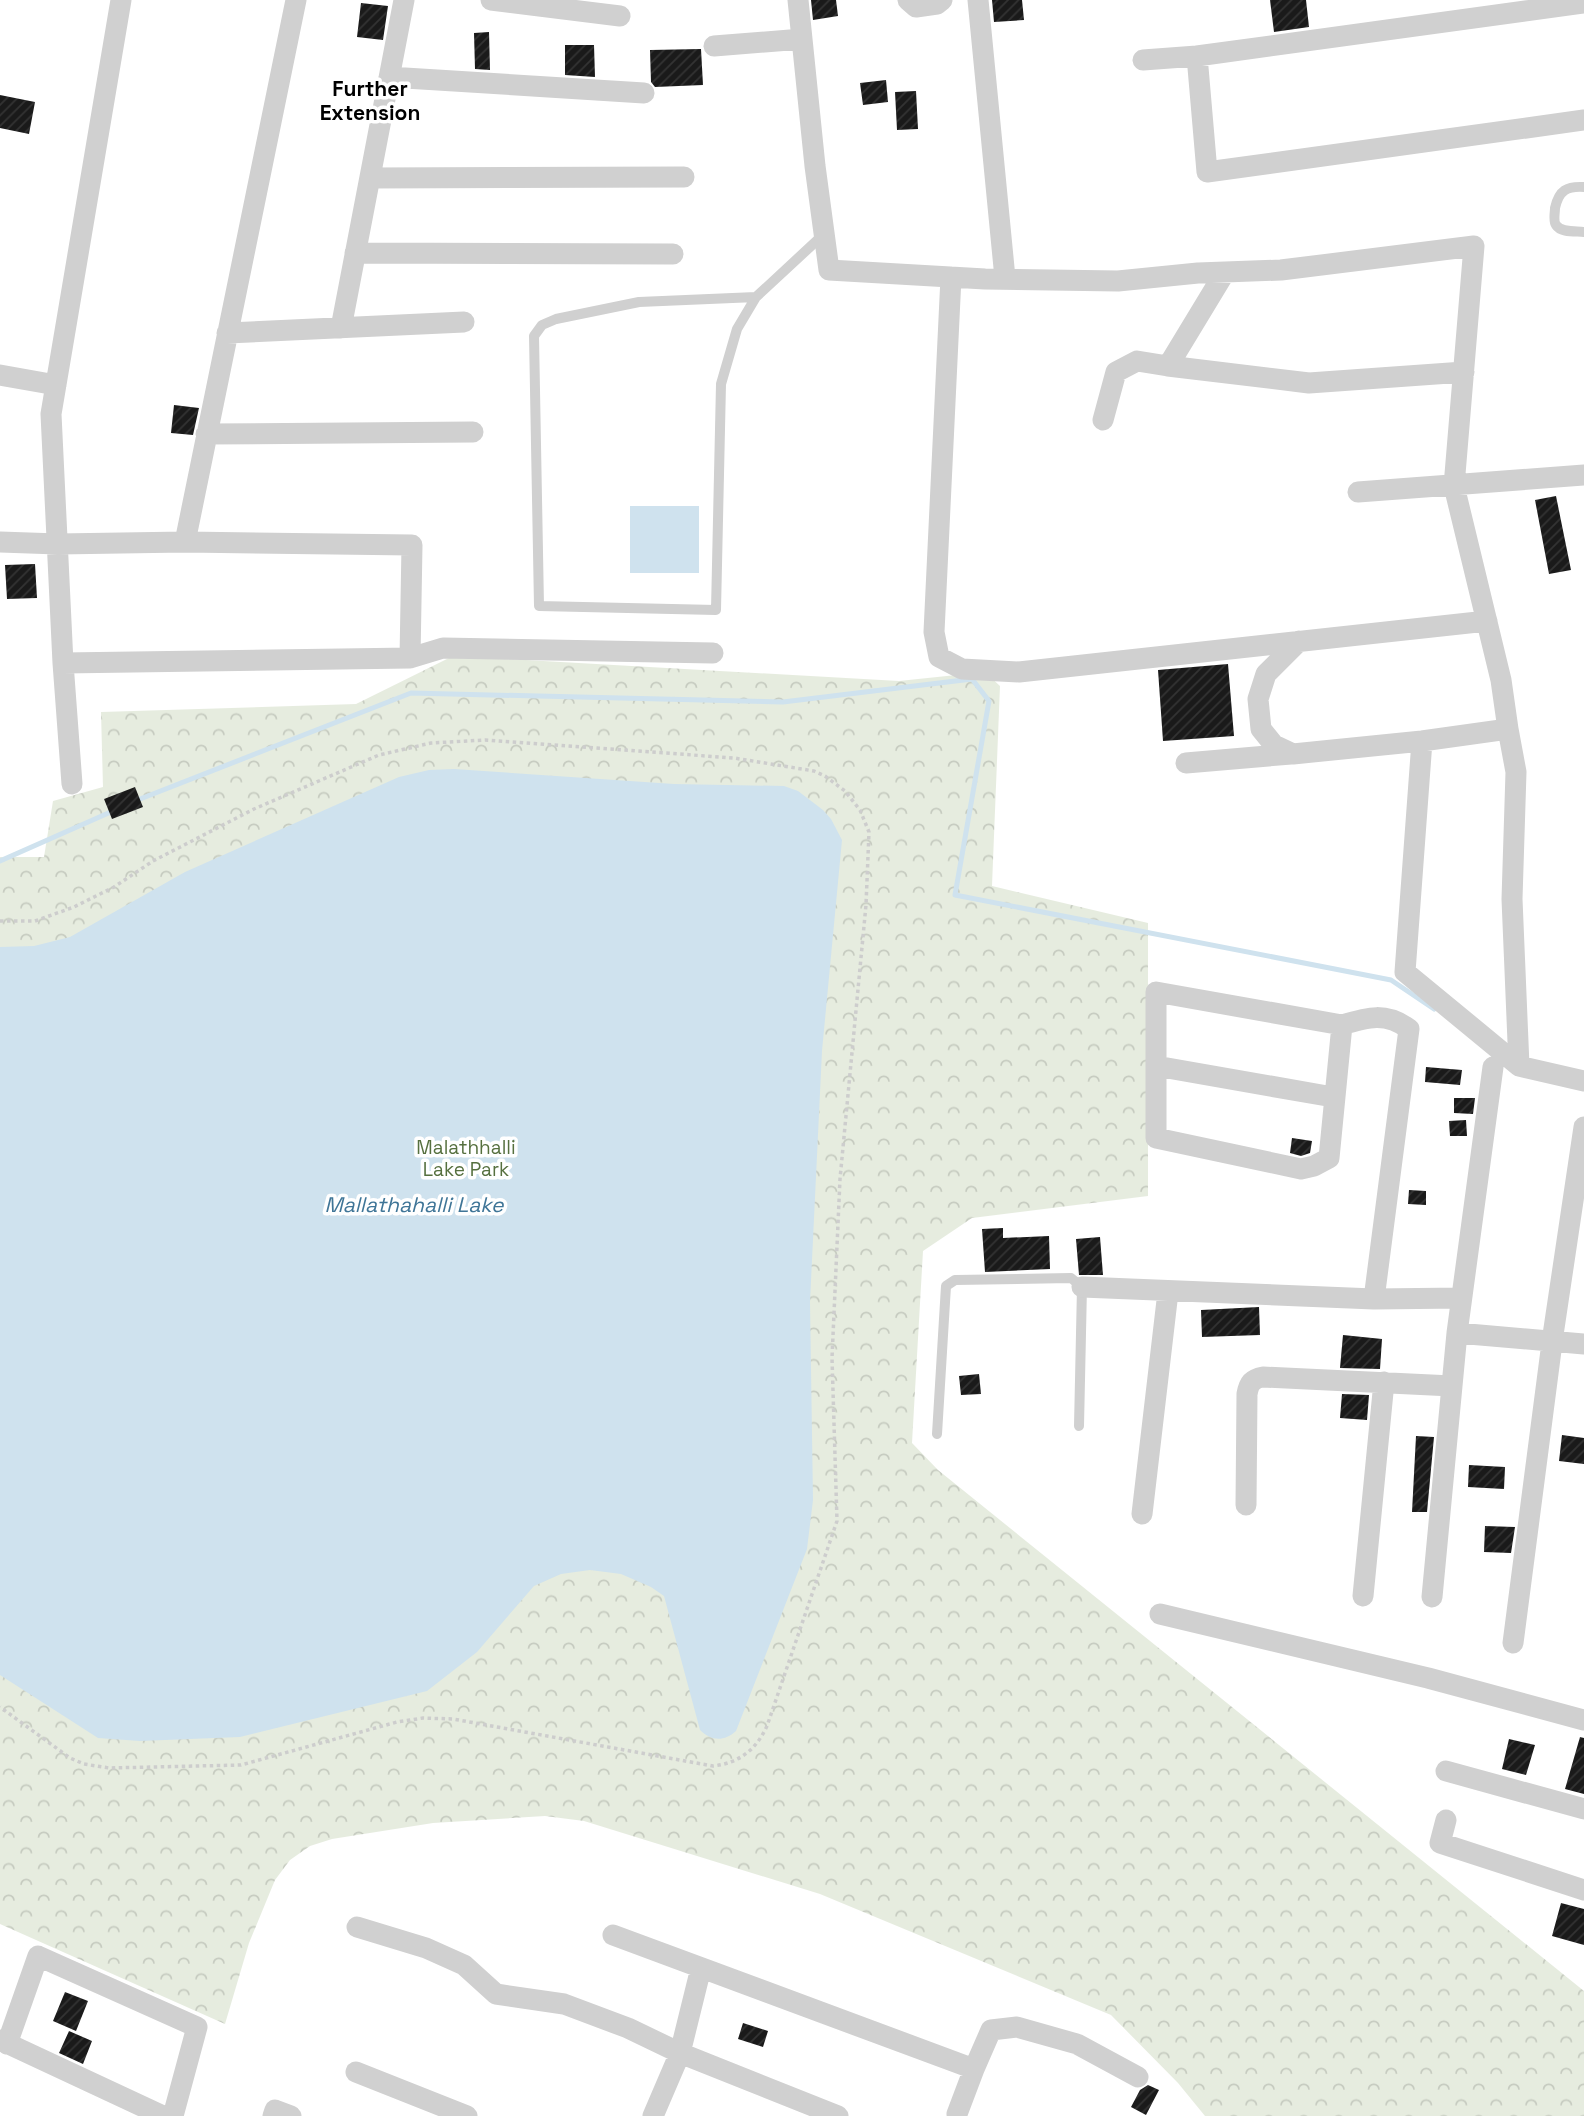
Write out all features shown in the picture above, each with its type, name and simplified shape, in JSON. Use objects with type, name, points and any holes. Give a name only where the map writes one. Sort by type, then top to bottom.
[{"type":"street","points":[[72,784],[62,663],[51,414],[121,0]]},
{"type":"street","points":[[185,542],[296,0]]},
{"type":"street","points":[[341,328],[404,0]]},
{"type":"street","points":[[491,0],[620,16]]},
{"type":"street","points":[[798,0],[829,270],[951,277],[1118,281],[1281,270],[1474,246],[1454,486],[1501,680],[1516,772],[1512,899],[1519,1066]]},
{"type":"street","points":[[908,0],[916,7],[937,4],[942,0]]},
{"type":"street","points":[[978,0],[1005,278]]},
{"type":"street","points":[[1143,60],[1197,56],[1584,3]]},
{"type":"street","points":[[715,46],[802,39]]},
{"type":"street","points":[[1197,56],[1207,172],[1584,120]]},
{"type":"street","points":[[389,77],[644,93]]},
{"type":"street","points":[[370,178],[684,177]]},
{"type":"street","points":[[355,253],[673,254]]},
{"type":"street","points":[[1168,366],[1225,272]]},
{"type":"street","points":[[951,277],[934,632],[939,657],[962,669],[1019,672],[1487,621]]},
{"type":"street","points":[[227,333],[464,322]]},
{"type":"street","points":[[1102,420],[1115,372],[1137,361],[1309,383],[1464,372]]},
{"type":"street","points":[[0,375],[56,385]]},
{"type":"street","points":[[206,434],[473,432]]},
{"type":"street","points":[[1358,492],[1584,475]]},
{"type":"street","points":[[0,542],[412,545],[410,658]]},
{"type":"street","points":[[1293,754],[1274,745],[1261,729],[1258,699],[1266,674],[1299,641]]},
{"type":"street","points":[[62,663],[410,658],[443,648],[712,653]]},
{"type":"street","points":[[1186,762],[1422,741],[1508,729]]},
{"type":"street","points":[[1422,741],[1405,972],[1519,1066],[1584,1076]]},
{"type":"street","points":[[1342,1025],[1329,1158],[1314,1166],[1300,1169],[1156,1138],[1156,992],[1342,1025],[1362,1018],[1396,1019],[1409,1029],[1374,1299]]},
{"type":"street","points":[[1156,1066],[1333,1097]]},
{"type":"street","points":[[1432,1597],[1461,1298],[1493,1067]]},
{"type":"street","points":[[1513,1643],[1552,1341],[1584,1127]]},
{"type":"street","points":[[1082,1287],[1374,1299],[1461,1298]]},
{"type":"street","points":[[1142,1514],[1168,1292]]},
{"type":"street","points":[[1457,1333],[1584,1345]]},
{"type":"street","points":[[1246,1505],[1247,1394],[1248,1386],[1254,1379],[1263,1377],[1452,1385]]},
{"type":"street","points":[[1363,1596],[1384,1382]]},
{"type":"street","points":[[1160,1614],[1428,1678],[1584,1720]]},
{"type":"street","points":[[1446,1771],[1584,1809]]},
{"type":"street","points":[[1446,1820],[1440,1843],[1584,1891]]},
{"type":"street","points":[[357,1927],[426,1948],[464,1965],[496,1994],[564,2004],[838,2116]]},
{"type":"street","points":[[613,1935],[974,2069]]},
{"type":"street","points":[[163,2116],[3,2042],[38,1956],[197,2026],[173,2116]]},
{"type":"street","points":[[653,2116],[680,2053],[701,1968]]},
{"type":"street","points":[[959,2115],[990,2030],[1017,2026],[1077,2044],[1138,2077]]},
{"type":"street","points":[[356,2072],[467,2116]]},
{"type":"street","points":[[273,2116],[275,2110],[291,2116]]},
{"type":"lane","points":[[1584,187],[1562,191],[1558,197],[1555,224],[1584,232]]},
{"type":"lane","points":[[756,297],[639,302],[556,319],[542,325],[534,336],[539,606],[716,610],[721,384],[737,329],[756,297],[824,234]]},
{"type":"lane","points":[[937,1434],[946,1286],[955,1280],[1071,1278],[1082,1287],[1079,1426]]},
{"type":"path","points":[[0,921],[35,921],[74,907],[114,887],[153,861],[254,809],[379,755],[431,743],[485,740],[734,758],[802,767],[825,776],[845,791],[860,810],[869,832],[866,905],[840,1179],[832,1358],[837,1521],[767,1726],[756,1746],[737,1760],[713,1766],[453,1719],[423,1718],[397,1722],[241,1765],[109,1768],[84,1764],[70,1758],[0,1707]]},
{"type":"green space","name":"Malathhalli Lake Park","points":[[453,656],[899,681],[985,672],[1000,686],[992,886],[1148,923],[1148,1196],[972,1218],[923,1251],[912,1443],[938,1470],[1584,1991],[1584,2116],[1205,2116],[1178,2083],[1111,2015],[820,1894],[584,1821],[545,1816],[433,1823],[332,1839],[310,1846],[290,1860],[275,1880],[249,1943],[225,2024],[0,1924],[0,857],[44,857],[53,801],[103,787],[101,712],[356,704]]},
{"type":"water","points":[[630,506],[699,506],[699,573],[630,573]]},
{"type":"water","name":"Mallathahalli Lake","points":[[454,769],[674,784],[784,786],[798,791],[823,810],[842,840],[822,1051],[810,1302],[813,1500],[807,1549],[736,1731],[722,1738],[713,1738],[700,1730],[664,1596],[621,1574],[590,1570],[561,1574],[534,1586],[477,1652],[427,1691],[240,1737],[140,1741],[98,1738],[0,1675],[0,947],[34,946],[70,937],[185,872],[399,777],[429,770]]},
{"type":"building","points":[[811,0],[836,0],[838,16],[813,20]]},
{"type":"building","points":[[992,0],[1022,0],[1024,20],[994,22]]},
{"type":"building","points":[[1270,0],[1306,0],[1309,27],[1274,32]]},
{"type":"building","points":[[361,3],[388,6],[383,40],[357,37]]},
{"type":"building","points":[[489,32],[490,70],[475,69],[474,33]]},
{"type":"building","points":[[565,45],[594,45],[595,77],[565,75]]},
{"type":"building","points":[[701,49],[703,85],[655,87],[651,82],[650,50]]},
{"type":"building","points":[[886,80],[888,102],[863,105],[860,83]]},
{"type":"building","points":[[916,91],[918,129],[897,130],[895,92]]},
{"type":"building","points":[[0,95],[35,102],[29,134],[0,128]]},
{"type":"building","points":[[174,405],[199,408],[193,435],[171,433]]},
{"type":"building","points":[[1556,496],[1571,570],[1549,574],[1535,500]]},
{"type":"building","points":[[35,564],[37,598],[7,599],[5,565]]},
{"type":"building","points":[[1228,664],[1234,736],[1163,741],[1158,670]]},
{"type":"building","points":[[135,787],[143,807],[112,819],[104,799]]},
{"type":"building","points":[[1426,1067],[1462,1070],[1460,1085],[1425,1082]]},
{"type":"building","points":[[1454,1098],[1475,1098],[1473,1114],[1454,1113]]},
{"type":"building","points":[[1466,1120],[1467,1136],[1450,1136],[1449,1121]]},
{"type":"building","points":[[1292,1138],[1312,1141],[1310,1153],[1301,1156],[1290,1153]]},
{"type":"building","points":[[1409,1190],[1426,1191],[1426,1205],[1408,1204]]},
{"type":"building","points":[[1003,1228],[1003,1238],[1049,1236],[1050,1269],[985,1272],[982,1229]]},
{"type":"building","points":[[1100,1237],[1103,1275],[1079,1275],[1076,1239]]},
{"type":"building","points":[[1259,1307],[1260,1335],[1202,1337],[1201,1310]]},
{"type":"building","points":[[1343,1335],[1382,1339],[1380,1369],[1340,1368]]},
{"type":"building","points":[[979,1374],[981,1394],[961,1395],[959,1376]]},
{"type":"building","points":[[1342,1394],[1369,1395],[1367,1420],[1340,1418]]},
{"type":"building","points":[[1562,1435],[1584,1438],[1584,1464],[1559,1461]]},
{"type":"building","points":[[1416,1436],[1434,1437],[1427,1512],[1412,1512]]},
{"type":"building","points":[[1469,1465],[1505,1467],[1504,1489],[1468,1487]]},
{"type":"building","points":[[1485,1526],[1515,1527],[1511,1553],[1484,1552]]},
{"type":"building","points":[[1580,1737],[1584,1738],[1584,1794],[1565,1789]]},
{"type":"building","points":[[1509,1739],[1535,1745],[1526,1775],[1502,1769]]},
{"type":"building","points":[[1561,1903],[1584,1909],[1584,1945],[1552,1936]]},
{"type":"building","points":[[65,1992],[88,2001],[76,2031],[53,2021]]},
{"type":"building","points":[[743,2023],[768,2031],[763,2047],[738,2039]]},
{"type":"building","points":[[69,2031],[92,2041],[83,2064],[59,2053]]},
{"type":"building","points":[[1148,2085],[1159,2090],[1146,2115],[1131,2107],[1140,2090]]},
{"type":"waterway","points":[[135,801],[411,693],[783,702],[972,679],[989,701],[955,895],[1391,980],[1434,1009]]},
{"type":"waterway","points":[[0,861],[113,811]]},
{"type":"district","name":"Further Extension","points":[[370,101]]}]
